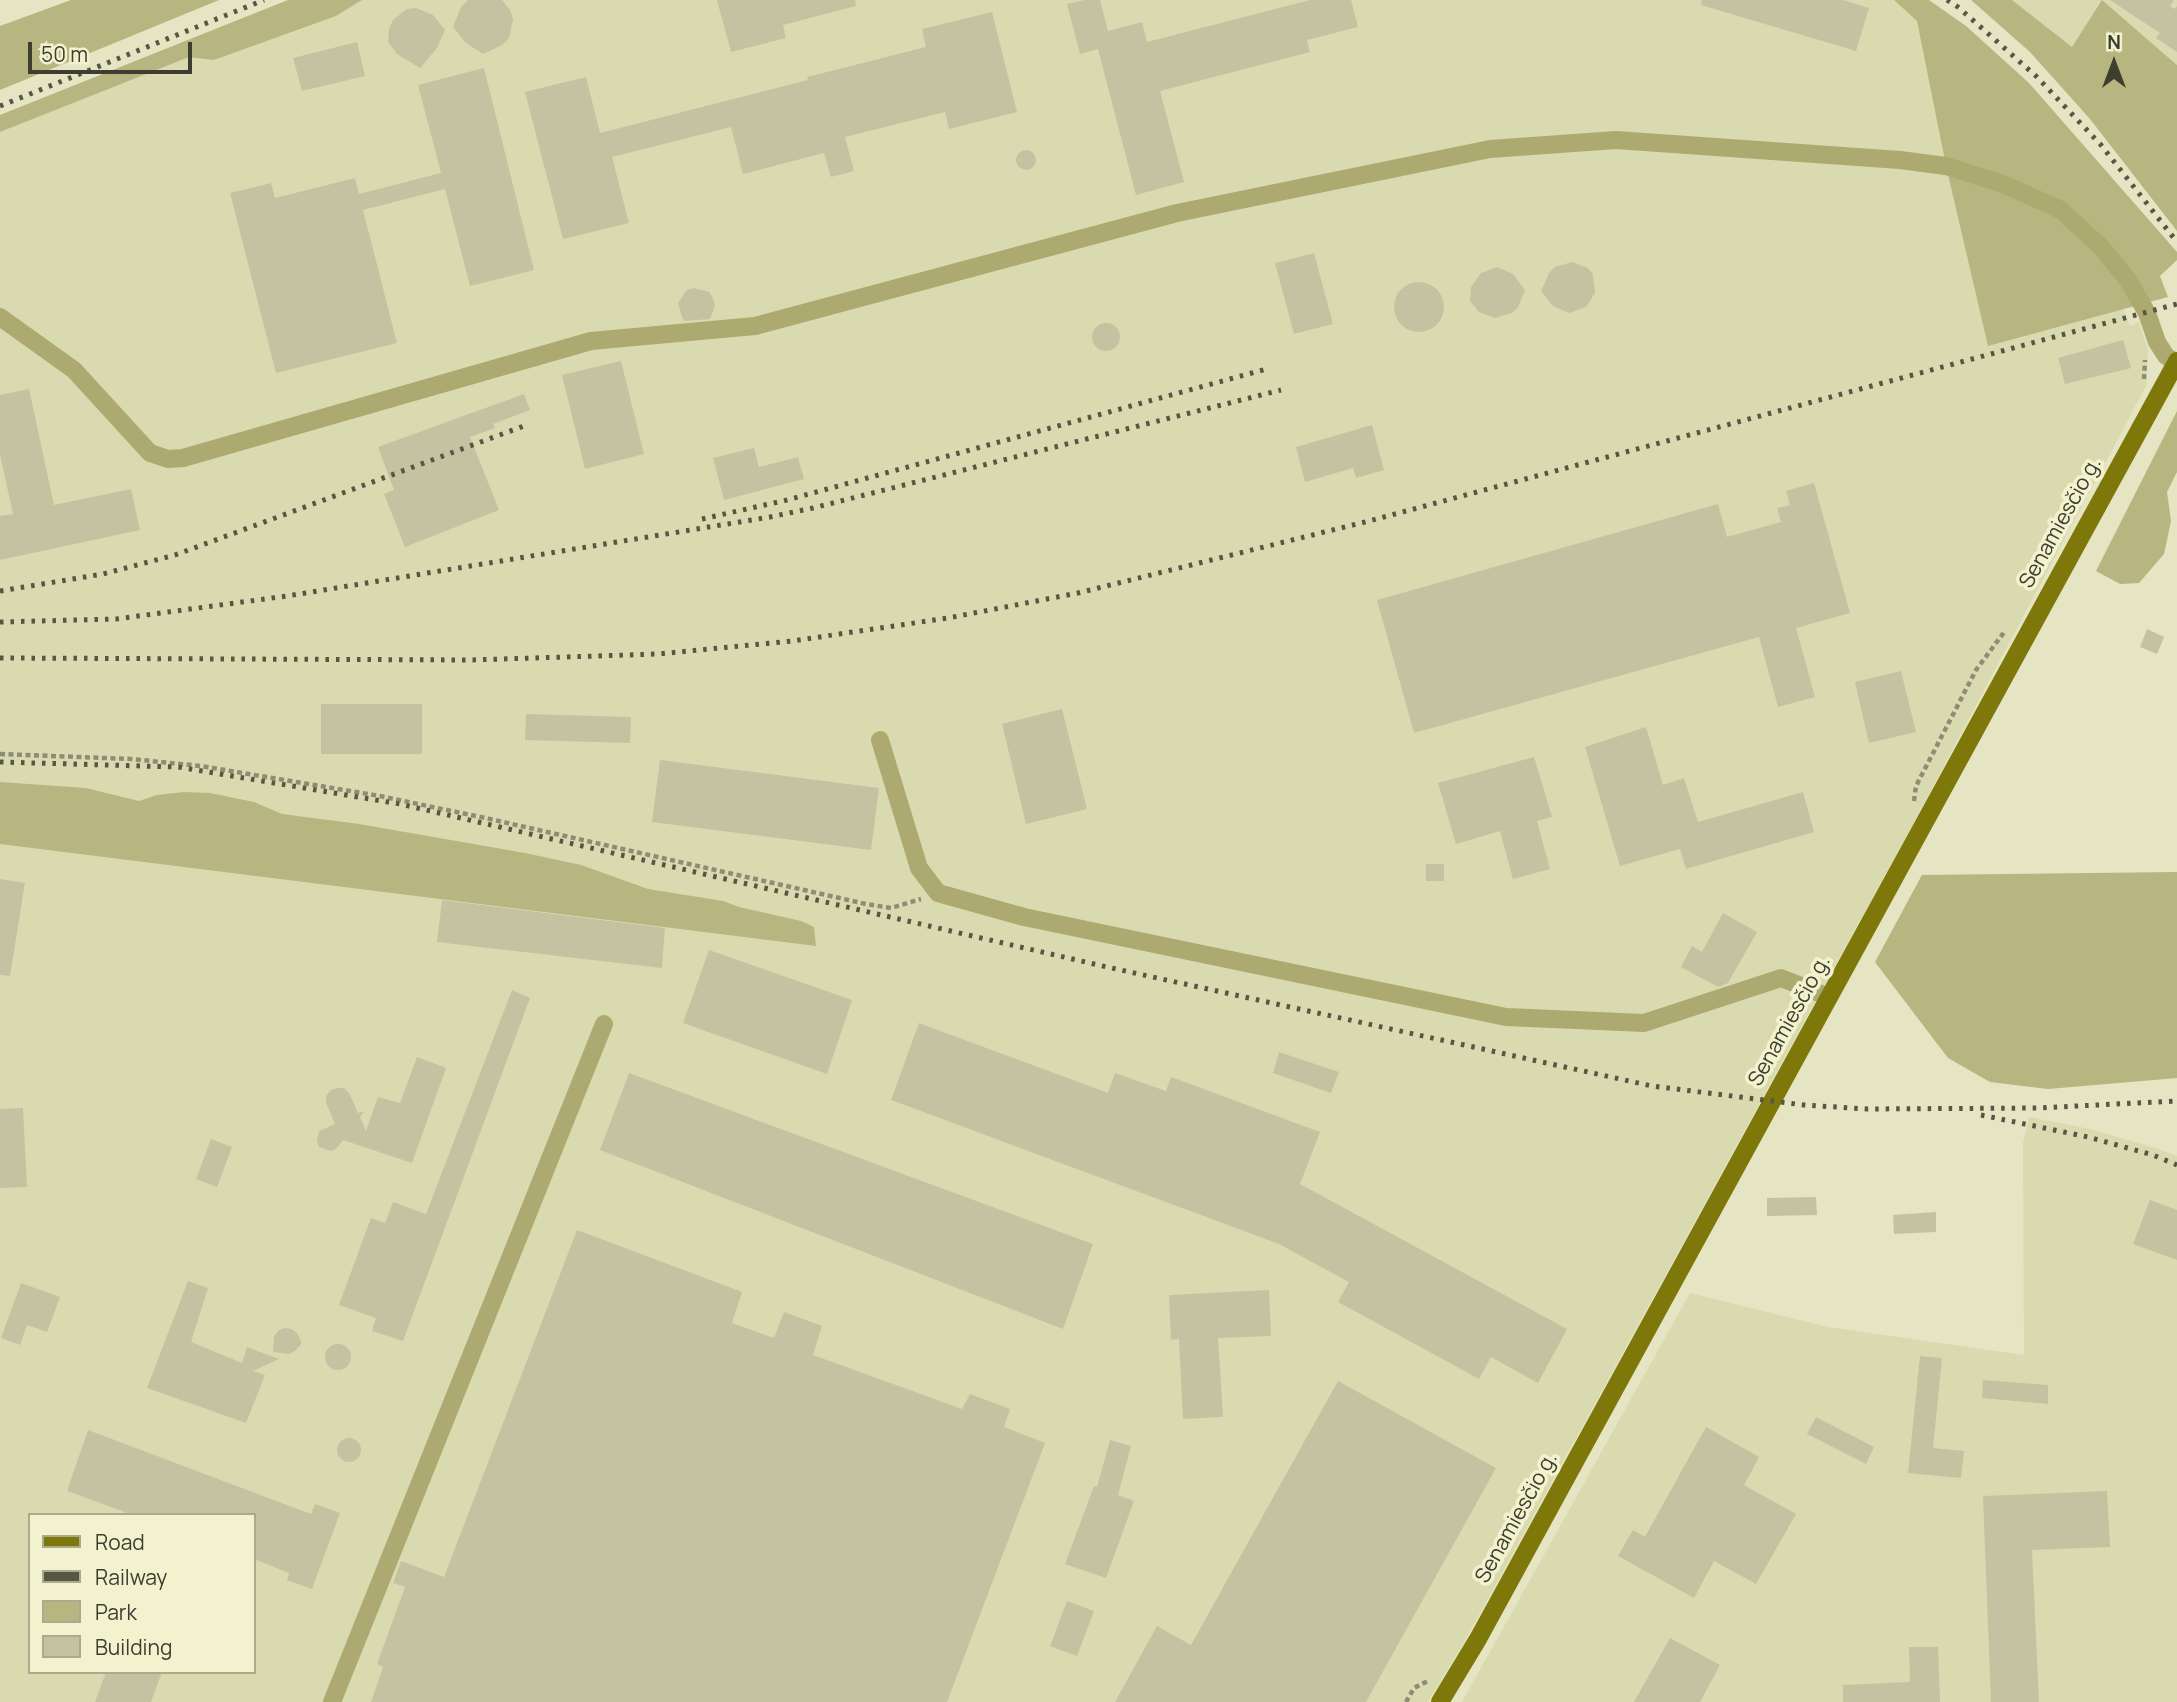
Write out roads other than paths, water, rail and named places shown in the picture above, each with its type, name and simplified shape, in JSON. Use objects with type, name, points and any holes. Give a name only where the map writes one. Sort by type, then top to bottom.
[{"type":"main road","name":"Senamiesčio g.","points":[[1440,1702],[1478,1639],[2176,362]]},
{"type":"street","points":[[0,317],[74,370],[150,453],[168,459],[183,458],[591,341],[755,326],[1178,213],[1490,149],[1616,139],[1900,160],[1946,166],[2003,184],[2062,210],[2101,247],[2128,280],[2147,313],[2157,342],[2166,356],[2176,362]]},
{"type":"street","points":[[880,740],[919,868],[938,894],[1024,917],[1506,1017],[1644,1023],[1781,978],[1829,998]]},
{"type":"street","points":[[332,1702],[604,1024]]},
{"type":"railway","points":[[0,106],[264,0]]},
{"type":"railway","points":[[1947,0],[2037,77],[2101,145],[2177,242]]},
{"type":"railway","points":[[0,658],[471,660],[658,654],[792,641],[948,618],[1078,593],[1369,521],[2177,304]]},
{"type":"railway","points":[[702,519],[787,500],[1270,368]]},
{"type":"railway","points":[[0,622],[116,619],[287,596],[770,517],[1281,390]]},
{"type":"railway","points":[[0,591],[103,574],[175,555],[524,426]]},
{"type":"railway","points":[[0,762],[178,767],[400,804],[1107,967],[1652,1086],[1804,1105],[1867,1109],[2037,1108],[2177,1101]]},
{"type":"railway","points":[[1981,1115],[2088,1137],[2153,1155],[2177,1165]]}]
